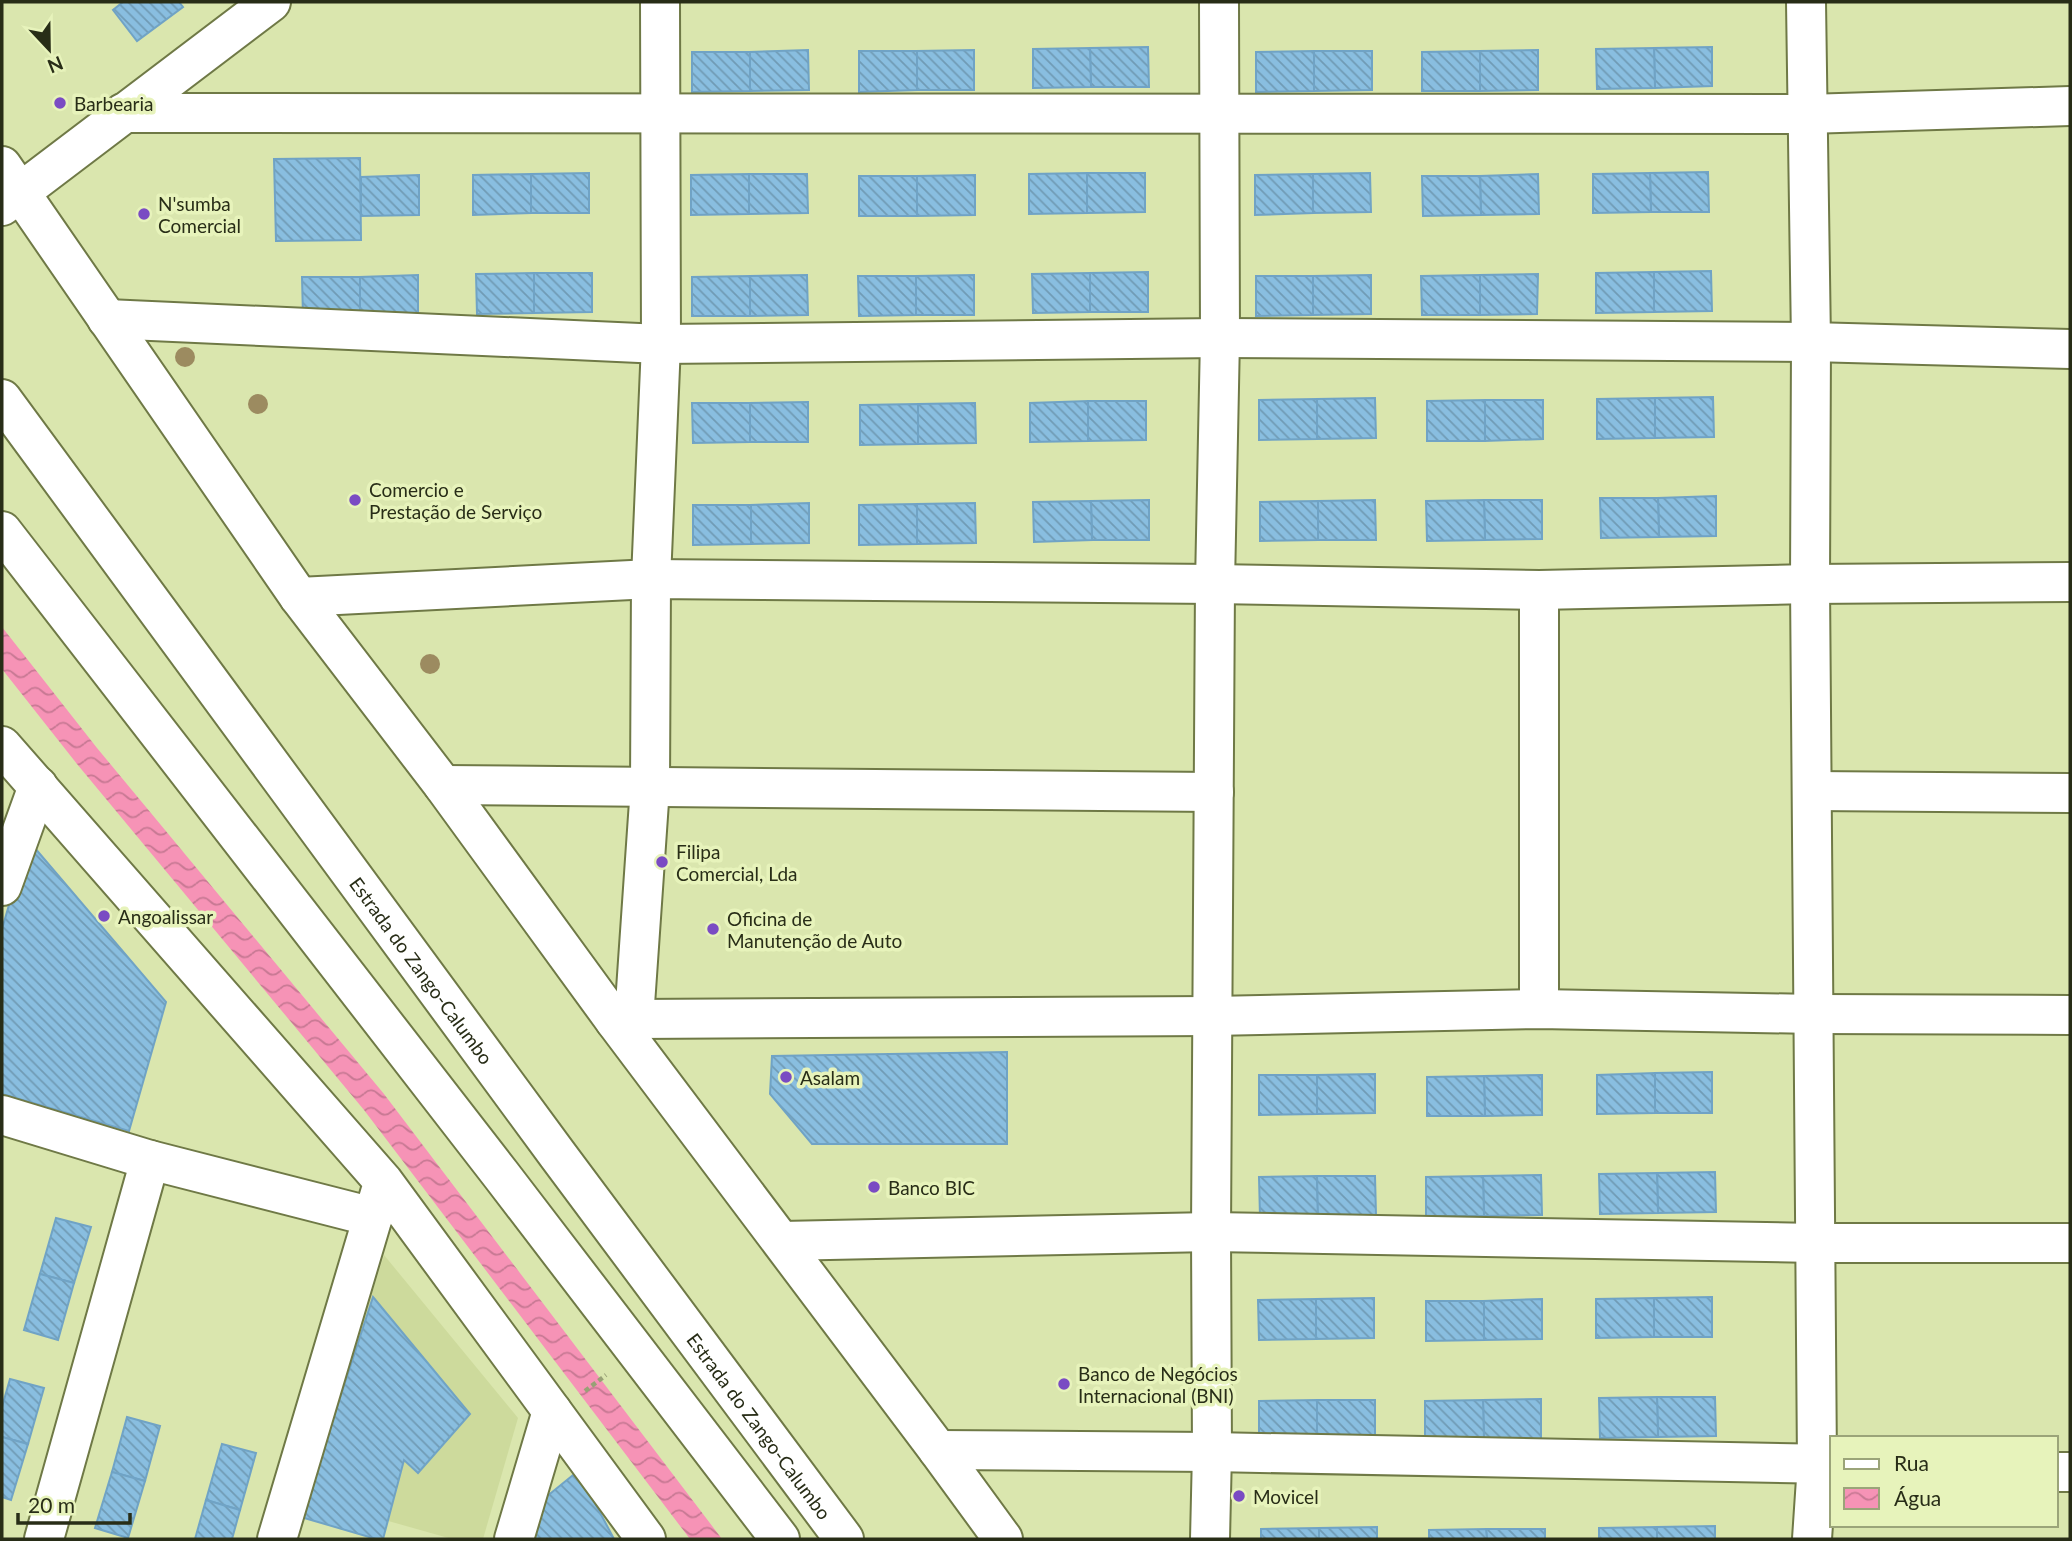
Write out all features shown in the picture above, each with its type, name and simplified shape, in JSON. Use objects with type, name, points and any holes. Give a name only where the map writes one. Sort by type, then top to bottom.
[{"type":"street","points":[[271,2],[123,113],[8,188],[107,319],[299,597],[624,1020],[782,1241],[1003,1539]]},
{"type":"street","points":[[624,1020],[650,787],[651,579],[661,344],[660,2]]},
{"type":"street","points":[[1210,1539],[1215,584],[1220,338],[1219,2]]},
{"type":"street","points":[[1806,2],[1811,342],[1815,1243],[1825,1464],[1812,1539]]},
{"type":"street","points":[[123,113],[1807,114],[2070,106]]},
{"type":"street","points":[[107,319],[661,344],[1220,338],[1811,342],[2070,349]]},
{"type":"street","name":"Estrada do Zango-Calumbo","points":[[2,399],[844,1539]]},
{"type":"street","points":[[2,531],[780,1539]]},
{"type":"street","points":[[299,597],[651,579],[1539,590],[2070,582]]},
{"type":"street","points":[[1539,590],[1539,1009]]},
{"type":"street","points":[[2,746],[38,786],[378,1199],[568,1402],[646,1539]]},
{"type":"street","points":[[443,785],[1214,792]]},
{"type":"street","points":[[2,886],[38,786]]},
{"type":"street","points":[[1812,791],[2070,793]]},
{"type":"street","points":[[624,1020],[1213,1016],[1539,1009],[2070,1015]]},
{"type":"street","points":[[2,1115],[150,1160],[378,1199]]},
{"type":"street","points":[[44,1539],[150,1160]]},
{"type":"street","points":[[277,1539],[378,1199]]},
{"type":"street","points":[[782,1241],[1211,1232],[1815,1243],[2070,1243]]},
{"type":"street","points":[[514,1539],[568,1402]]},
{"type":"street","points":[[938,1450],[1212,1452],[1825,1464]]},
{"type":"path","points":[[568,1402],[612,1370]]},
{"type":"shaded area","points":[[384,1255],[518,1418],[483,1539],[452,1539],[307,1498]]},
{"type":"water","points":[[2,627],[97,748],[384,1094],[722,1539],[690,1539],[364,1110],[77,764],[2,669]]},
{"type":"building","points":[[123,2],[179,2],[183,7],[137,41],[113,10]]},
{"type":"building","points":[[1148,47],[1149,87],[1091,87],[1090,48]]},
{"type":"building","points":[[1712,47],[1712,86],[1655,88],[1654,48]]},
{"type":"building","points":[[1090,48],[1091,87],[1033,88],[1033,49]]},
{"type":"building","points":[[1654,48],[1655,88],[1597,89],[1596,49]]},
{"type":"building","points":[[808,50],[809,90],[750,91],[750,52]]},
{"type":"building","points":[[974,50],[974,90],[917,90],[917,51]]},
{"type":"building","points":[[1538,50],[1538,90],[1480,91],[1480,51]]},
{"type":"building","points":[[859,51],[917,51],[917,90],[859,92]]},
{"type":"building","points":[[1314,51],[1314,91],[1256,92],[1256,52]]},
{"type":"building","points":[[1314,51],[1372,51],[1372,90],[1314,91]]},
{"type":"building","points":[[1480,51],[1480,91],[1422,91],[1422,52]]},
{"type":"building","points":[[692,52],[750,52],[750,91],[692,92]]},
{"type":"building","points":[[360,158],[361,240],[276,241],[274,159]]},
{"type":"building","points":[[1708,172],[1709,212],[1651,212],[1650,173]]},
{"type":"building","points":[[589,173],[589,213],[531,213],[531,174]]},
{"type":"building","points":[[1087,173],[1145,173],[1145,212],[1087,213]]},
{"type":"building","points":[[1087,173],[1087,213],[1029,214],[1029,174]]},
{"type":"building","points":[[1370,173],[1371,212],[1313,213],[1313,174]]},
{"type":"building","points":[[1650,173],[1651,212],[1593,213],[1593,174]]},
{"type":"building","points":[[531,174],[531,213],[473,215],[473,175]]},
{"type":"building","points":[[749,174],[807,174],[808,213],[749,214]]},
{"type":"building","points":[[749,174],[749,214],[691,215],[691,175]]},
{"type":"building","points":[[1313,174],[1313,213],[1255,215],[1255,175]]},
{"type":"building","points":[[1538,174],[1539,214],[1481,215],[1480,176]]},
{"type":"building","points":[[419,175],[419,215],[361,216],[361,177]]},
{"type":"building","points":[[975,175],[975,215],[917,216],[917,176]]},
{"type":"building","points":[[859,176],[917,176],[917,216],[859,216]]},
{"type":"building","points":[[1422,176],[1480,176],[1481,215],[1423,216]]},
{"type":"building","points":[[1711,271],[1712,311],[1654,312],[1654,272]]},
{"type":"building","points":[[1148,272],[1148,312],[1090,312],[1090,273]]},
{"type":"building","points":[[1654,272],[1654,312],[1596,313],[1596,273]]},
{"type":"building","points":[[534,273],[592,273],[592,312],[534,313]]},
{"type":"building","points":[[534,273],[534,313],[477,314],[476,274]]},
{"type":"building","points":[[1090,273],[1090,312],[1033,313],[1032,274]]},
{"type":"building","points":[[1538,274],[1537,314],[1480,315],[1480,275]]},
{"type":"building","points":[[418,275],[418,315],[360,316],[360,277]]},
{"type":"building","points":[[807,275],[808,315],[750,316],[750,276]]},
{"type":"building","points":[[974,275],[974,315],[916,315],[916,276]]},
{"type":"building","points":[[1371,275],[1371,314],[1313,315],[1313,276]]},
{"type":"building","points":[[1480,275],[1480,315],[1422,315],[1421,276]]},
{"type":"building","points":[[750,276],[750,316],[692,316],[692,277]]},
{"type":"building","points":[[858,276],[916,276],[916,315],[859,316]]},
{"type":"building","points":[[1256,276],[1313,276],[1313,315],[1256,316]]},
{"type":"building","points":[[302,277],[360,277],[360,316],[303,317]]},
{"type":"building","points":[[1713,397],[1714,437],[1655,438],[1655,398]]},
{"type":"building","points":[[1375,398],[1376,438],[1317,439],[1317,399]]},
{"type":"building","points":[[1655,398],[1655,438],[1597,439],[1597,399]]},
{"type":"building","points":[[1317,399],[1317,439],[1259,440],[1259,400]]},
{"type":"building","points":[[1485,400],[1543,400],[1543,439],[1485,441]]},
{"type":"building","points":[[1485,400],[1485,441],[1427,441],[1427,401]]},
{"type":"building","points":[[1088,401],[1146,401],[1146,440],[1088,441]]},
{"type":"building","points":[[1088,401],[1088,441],[1030,442],[1030,403]]},
{"type":"building","points":[[808,402],[808,442],[750,442],[750,403]]},
{"type":"building","points":[[692,403],[750,403],[750,442],[693,443]]},
{"type":"building","points":[[975,403],[976,443],[918,444],[918,404]]},
{"type":"building","points":[[918,404],[918,444],[860,445],[860,405]]},
{"type":"building","points":[[1716,496],[1716,536],[1659,537],[1658,498]]},
{"type":"building","points":[[1600,498],[1658,498],[1659,537],[1601,538]]},
{"type":"building","points":[[1149,500],[1149,540],[1092,540],[1091,501]]},
{"type":"building","points":[[1375,500],[1376,540],[1318,540],[1318,501]]},
{"type":"building","points":[[1484,500],[1542,500],[1542,539],[1485,540]]},
{"type":"building","points":[[1484,500],[1485,540],[1427,541],[1426,501]]},
{"type":"building","points":[[1091,501],[1092,540],[1034,542],[1033,502]]},
{"type":"building","points":[[1318,501],[1318,540],[1260,541],[1260,502]]},
{"type":"building","points":[[809,503],[809,543],[751,544],[751,505]]},
{"type":"building","points":[[975,503],[976,543],[917,544],[917,504]]},
{"type":"building","points":[[917,504],[917,544],[859,545],[859,505]]},
{"type":"building","points":[[693,505],[751,505],[751,544],[693,545]]},
{"type":"building","points":[[28,840],[166,1002],[129,1131],[2,1094],[2,929]]},
{"type":"building","points":[[1007,1052],[1007,1144],[812,1144],[770,1094],[772,1056]]},
{"type":"building","points":[[1712,1072],[1712,1113],[1655,1113],[1655,1073]]},
{"type":"building","points":[[1655,1073],[1655,1113],[1597,1114],[1597,1075]]},
{"type":"building","points":[[1375,1074],[1375,1113],[1317,1114],[1317,1075]]},
{"type":"building","points":[[1259,1075],[1317,1075],[1317,1114],[1259,1115]]},
{"type":"building","points":[[1542,1075],[1542,1115],[1485,1116],[1484,1076]]},
{"type":"building","points":[[1484,1076],[1485,1116],[1427,1116],[1427,1077]]},
{"type":"building","points":[[1715,1172],[1716,1212],[1658,1213],[1657,1173]]},
{"type":"building","points":[[1657,1173],[1658,1213],[1600,1214],[1599,1174]]},
{"type":"building","points":[[1541,1175],[1542,1215],[1484,1216],[1483,1176]]},
{"type":"building","points":[[1317,1176],[1318,1216],[1260,1217],[1259,1177]]},
{"type":"building","points":[[1317,1176],[1375,1176],[1376,1215],[1318,1216]]},
{"type":"building","points":[[1483,1176],[1484,1216],[1426,1216],[1426,1177]]},
{"type":"building","points":[[56,1218],[91,1227],[74,1283],[40,1274]]},
{"type":"building","points":[[40,1274],[74,1283],[58,1340],[24,1330]]},
{"type":"building","points":[[373,1297],[470,1414],[418,1473],[404,1460],[383,1539],[301,1517]]},
{"type":"building","points":[[1712,1297],[1712,1337],[1654,1337],[1654,1298]]},
{"type":"building","points":[[1374,1298],[1374,1338],[1316,1339],[1316,1299]]},
{"type":"building","points":[[1654,1298],[1654,1337],[1596,1338],[1596,1299]]},
{"type":"building","points":[[1316,1299],[1316,1339],[1259,1340],[1258,1300]]},
{"type":"building","points":[[1542,1299],[1542,1339],[1484,1340],[1484,1301]]},
{"type":"building","points":[[1426,1301],[1484,1301],[1484,1340],[1426,1341]]},
{"type":"building","points":[[10,1379],[44,1388],[28,1444],[2,1437],[2,1407]]},
{"type":"building","points":[[1657,1397],[1715,1397],[1716,1436],[1658,1437]]},
{"type":"building","points":[[1657,1397],[1658,1437],[1600,1438],[1599,1398]]},
{"type":"building","points":[[1541,1399],[1541,1439],[1484,1440],[1483,1400]]},
{"type":"building","points":[[1317,1400],[1317,1441],[1259,1441],[1259,1401]]},
{"type":"building","points":[[1317,1400],[1375,1400],[1375,1439],[1317,1441]]},
{"type":"building","points":[[1483,1400],[1484,1440],[1425,1441],[1425,1401]]},
{"type":"building","points":[[127,1417],[160,1426],[145,1481],[112,1472]]},
{"type":"building","points":[[2,1437],[28,1444],[11,1500],[2,1497]]},
{"type":"building","points":[[222,1444],[256,1453],[240,1510],[206,1500]]},
{"type":"building","points":[[578,1471],[614,1539],[533,1539],[546,1497]]},
{"type":"building","points":[[112,1472],[145,1481],[128,1538],[95,1528]]},
{"type":"building","points":[[206,1500],[240,1510],[232,1539],[195,1539]]},
{"type":"building","points":[[1715,1526],[1715,1539],[1657,1539],[1657,1527]]},
{"type":"building","points":[[1377,1527],[1377,1539],[1319,1539],[1319,1528]]},
{"type":"building","points":[[1657,1527],[1657,1539],[1599,1539],[1599,1528]]},
{"type":"building","points":[[1319,1528],[1319,1539],[1261,1539],[1261,1529]]},
{"type":"building","points":[[1486,1529],[1545,1529],[1545,1539],[1487,1539]]},
{"type":"building","points":[[1486,1529],[1487,1539],[1429,1539],[1429,1530]]},
{"type":"place","name":"Barbearia","points":[[60,103]]},
{"type":"place","name":"N'sumba Comercial","points":[[144,214]]},
{"type":"place","name":"Comercio e Prestação de Serviço","points":[[355,500]]},
{"type":"place","name":"Filipa Comercial, Lda","points":[[662,862]]},
{"type":"place","name":"Angoalissar","points":[[104,916]]},
{"type":"place","name":"Oficina de Manutenção de Auto","points":[[713,929]]},
{"type":"place","name":"Asalam","points":[[786,1077]]},
{"type":"place","name":"Banco BIC","points":[[874,1187]]},
{"type":"place","name":"Banco de Negócios Internacional (BNI)","points":[[1064,1384]]},
{"type":"place","name":"Movicel","points":[[1239,1496]]}]
